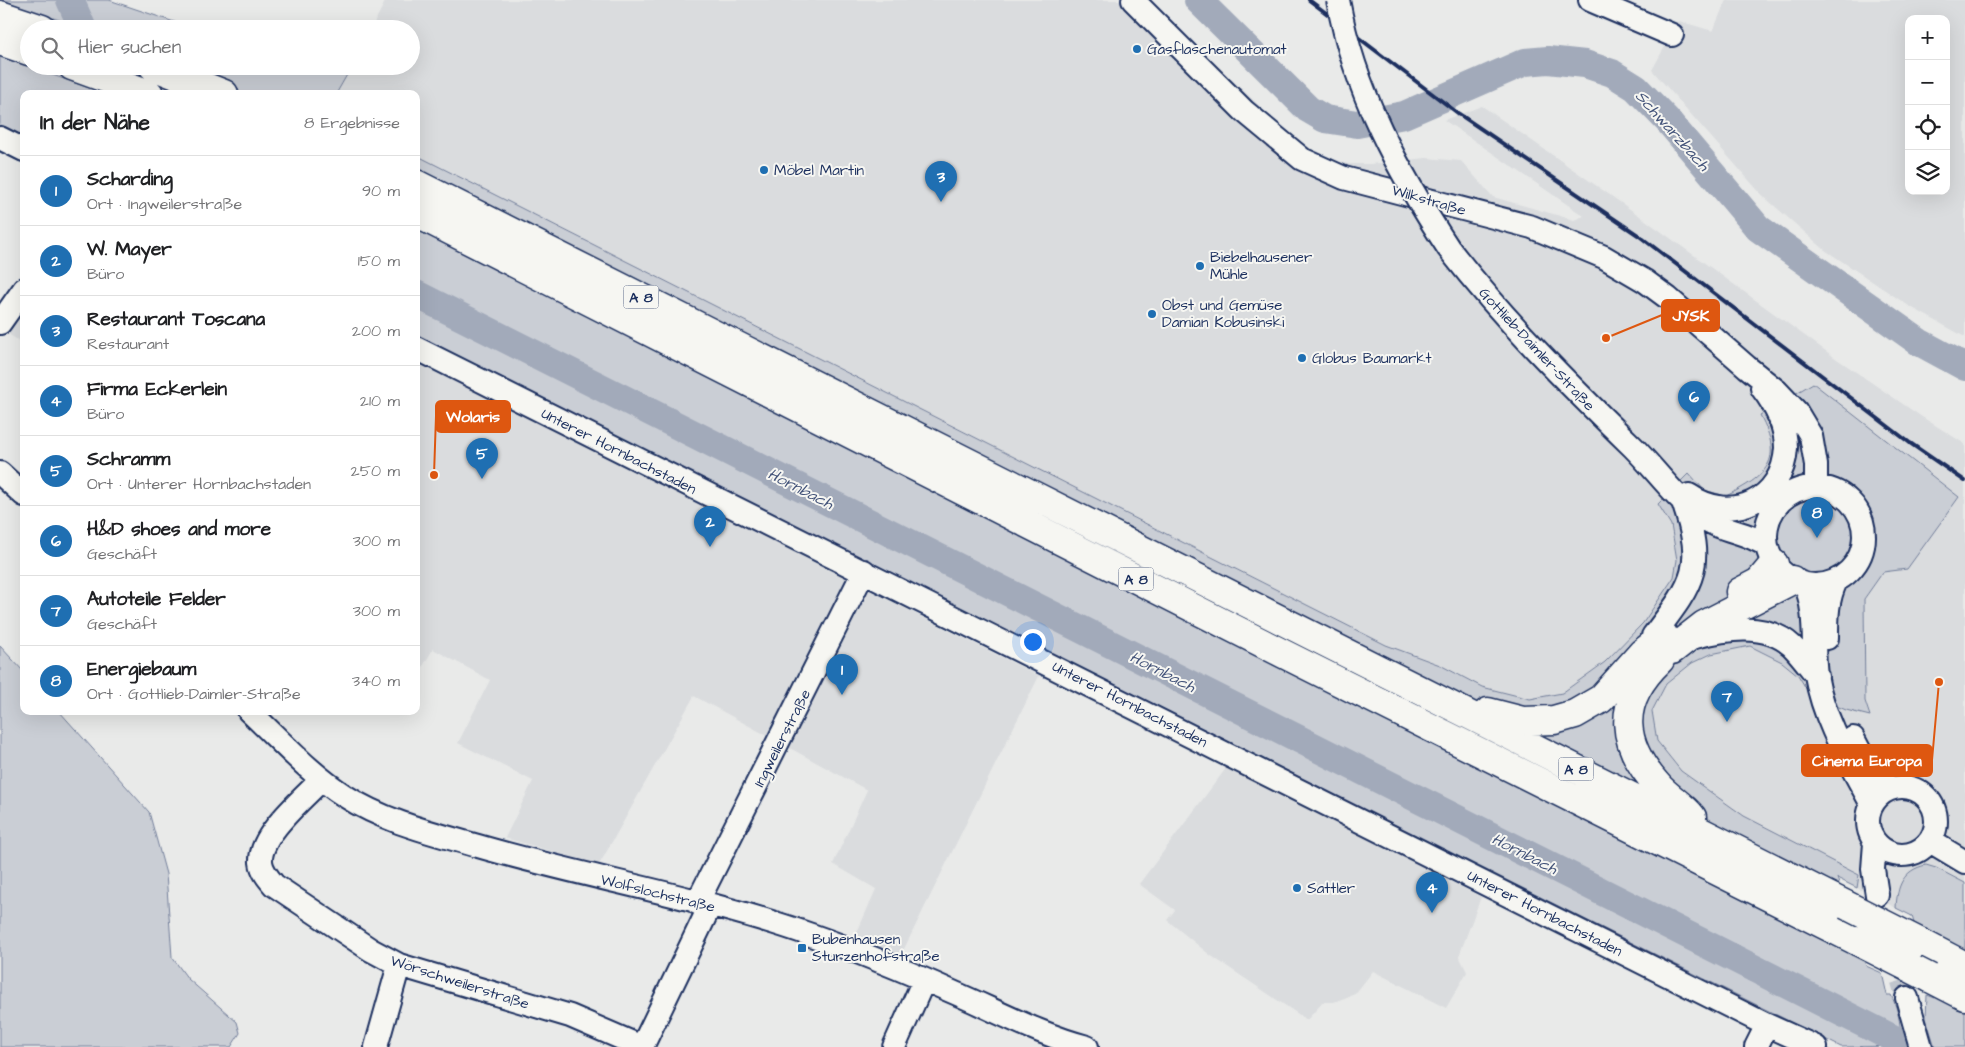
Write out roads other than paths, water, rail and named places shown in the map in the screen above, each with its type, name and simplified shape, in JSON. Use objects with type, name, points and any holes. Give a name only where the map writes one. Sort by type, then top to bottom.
[{"type":"main road","points":[[5,25],[20,35]]},
{"type":"main road","points":[[97,75],[139,90]]},
{"type":"main road","points":[[176,75],[214,90]]},
{"type":"main road","name":"A 8","points":[[420,186],[1965,966]]},
{"type":"main road","name":"A 8","points":[[420,215],[1284,654],[1965,996]]},
{"type":"main road","points":[[1445,702],[1523,721],[1554,720],[1575,714],[1601,699],[1664,643],[1681,623],[1785,568]]},
{"type":"main road","points":[[1664,643],[1636,690],[1627,715],[1627,732],[1645,771],[1663,791],[1686,810],[1708,836]]},
{"type":"street","name":"Wilkstraße","points":[[1134,0],[1244,111],[1283,146],[1302,159],[1344,178],[1532,227],[1596,253],[1644,281],[1668,298],[1777,391],[1804,422],[1811,436],[1815,454],[1816,487]]},
{"type":"street","name":"Gottlieb-Daimler-Straße","points":[[1338,0],[1351,54],[1381,130],[1416,198],[1449,249],[1516,331],[1659,474],[1678,497],[1719,528],[1752,536],[1785,568]]},
{"type":"street","points":[[1590,0],[1672,35]]},
{"type":"street","points":[[0,138],[20,148]]},
{"type":"street","points":[[0,323],[20,295]]},
{"type":"street","name":"Unterer Hornbachstaden","points":[[420,350],[636,460],[864,571],[1767,1025],[1816,1047]]},
{"type":"street","name":"Wilkstraße","points":[[1659,474],[1703,504],[1719,508],[1742,507],[1756,502],[1772,488],[1783,466],[1786,447],[1782,424],[1770,398],[1747,367]]},
{"type":"street","points":[[0,473],[20,491]]},
{"type":"street","points":[[1785,568],[1816,585],[1836,581],[1852,569],[1862,552],[1863,526],[1859,514],[1852,503],[1835,492],[1816,487],[1803,488],[1790,494],[1780,502],[1772,513],[1766,535],[1785,568],[1811,601],[1817,676],[1832,730],[1872,805]]},
{"type":"street","name":"Gottlieb-Daimler-Straße","points":[[1678,497],[1705,515],[1721,519],[1750,520],[1772,513]]},
{"type":"street","points":[[1664,643],[1691,579],[1695,552],[1692,533],[1678,497]]},
{"type":"street","name":"Ingweilerstraße","points":[[642,1047],[703,904],[864,571]]},
{"type":"street","points":[[1836,581],[1829,596],[1826,618],[1827,651],[1836,699],[1864,759],[1890,789]]},
{"type":"street","points":[[1664,643],[1732,629],[1762,632],[1791,645],[1817,676]]},
{"type":"street","name":"Wolfslochstraße","points":[[253,715],[321,780],[346,797],[416,828],[502,853],[703,904],[811,935],[924,980],[1064,1041],[1087,1047]]},
{"type":"street","name":"Wörschweilerstraße","points":[[321,780],[265,843],[261,864],[266,875],[274,885],[371,950],[399,965],[570,1016],[642,1047]]},
{"type":"street","points":[[1902,787],[1914,789],[1930,800],[1936,818],[1934,834],[1930,841],[1917,852],[1908,855],[1890,854],[1876,843],[1868,824],[1872,805],[1883,793],[1890,789],[1902,787]]},
{"type":"street","points":[[1930,841],[1965,862]]},
{"type":"street","points":[[1876,843],[1873,869],[1877,895],[1888,875],[1908,855]]},
{"type":"street","points":[[376,1047],[399,965]]},
{"type":"street","points":[[894,1047],[924,980]]},
{"type":"street","points":[[1910,1006],[1921,1047]]},
{"type":"street","points":[[1756,1047],[1767,1025]]},
{"type":"waterway","name":"Hornbach","points":[[70,0],[79,20]]},
{"type":"waterway","name":"Schwarzbach","points":[[1198,0],[1308,109],[1325,119],[1357,124],[1404,115],[1525,62],[1548,60],[1585,64],[1612,73],[1636,88],[1668,121],[1758,228],[1919,342],[1965,367]]},
{"type":"waterway","name":"Hornbach","points":[[420,296],[1910,1047]]},
{"type":"tunnel","points":[[1892,949],[1907,998]]},
{"type":"railway","points":[[1309,0],[1459,114],[1638,235],[1910,443],[1965,481]]},
{"type":"place","name":"Gasflaschenautomat","points":[[1137,49]]},
{"type":"place","name":"Möbel Martin","points":[[764,170]]},
{"type":"place","name":"Restaurant Toscana","points":[[941,202]]},
{"type":"place","name":"Biebelhausener Mühle","points":[[1200,266]]},
{"type":"place","name":"Obst und Gemüse Damian Kobusinski","points":[[1152,314]]},
{"type":"place","name":"JYSK","points":[[1606,338]]},
{"type":"place","name":"Globus Baumarkt","points":[[1302,358]]},
{"type":"place","name":"H&D shoes and more","points":[[1694,422]]},
{"type":"place","name":"Wolaris","points":[[434,475]]},
{"type":"place","name":"Schramm","points":[[482,479]]},
{"type":"place","name":"Energiebaum","points":[[1817,538]]},
{"type":"place","name":"W. Mayer","points":[[710,547]]},
{"type":"place","name":"Cinema Europa","points":[[1939,682]]},
{"type":"place","name":"Scharding","points":[[842,695]]},
{"type":"place","name":"Autoteile Felder","points":[[1727,722]]},
{"type":"place","name":"Sattler","points":[[1297,888]]},
{"type":"place","name":"Firma Eckerlein","points":[[1432,913]]},
{"type":"place","name":"Bubenhausen Sturzenhofstraße","points":[[802,948]]}]
